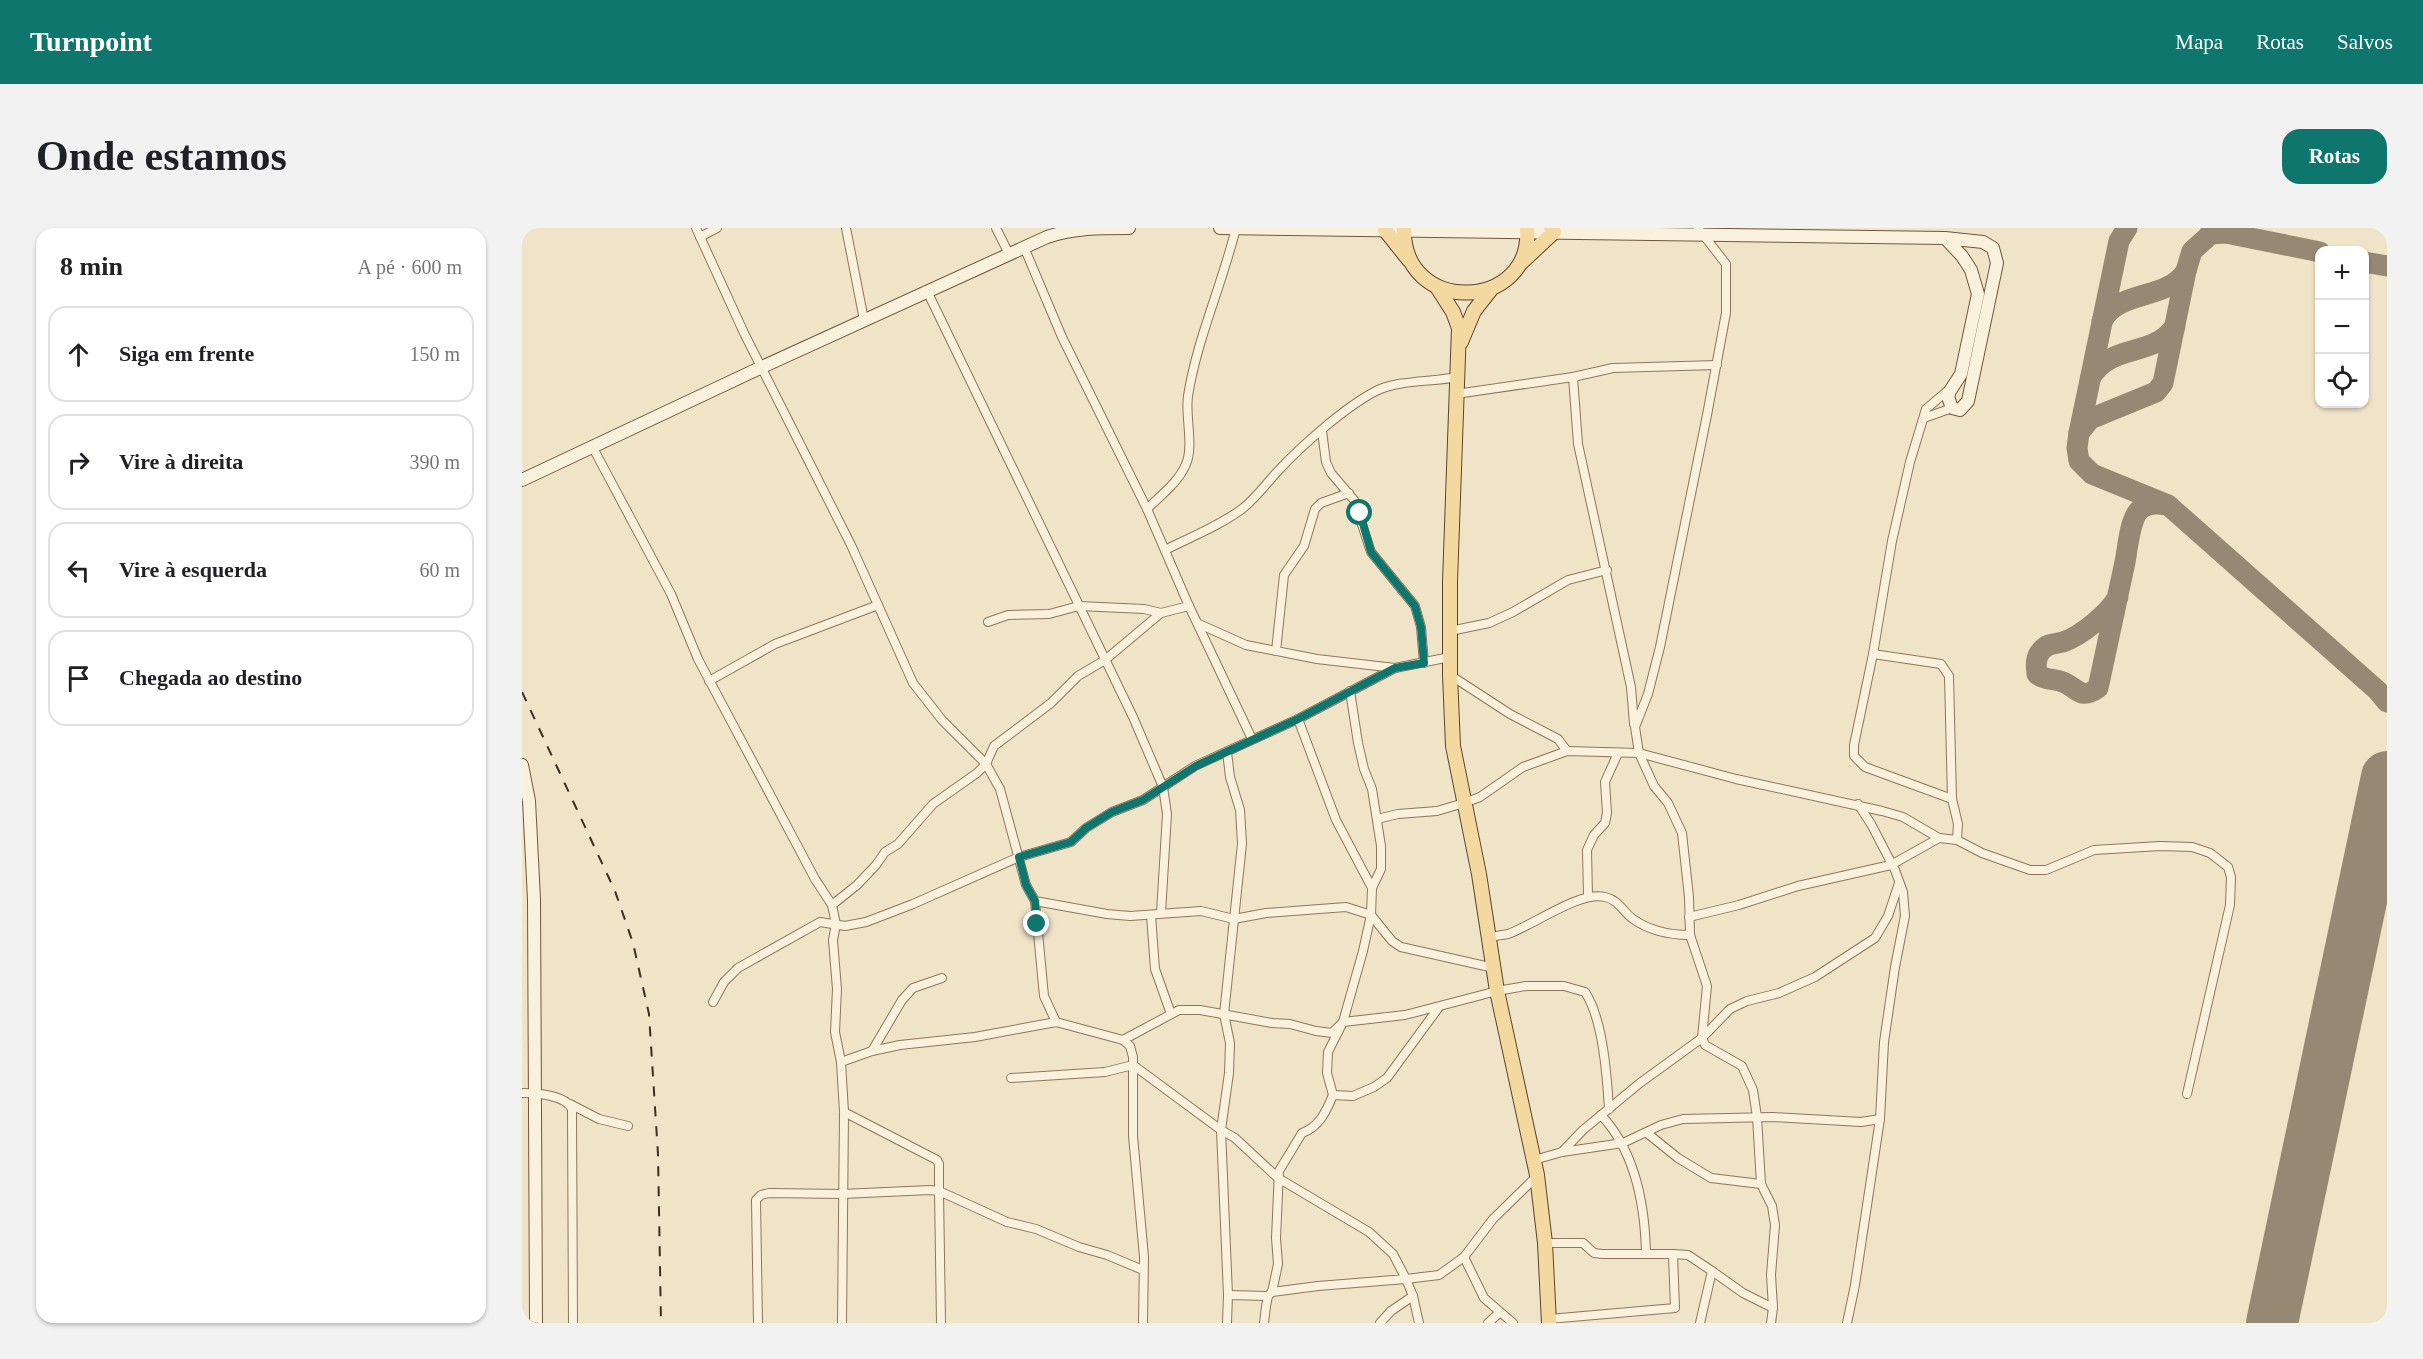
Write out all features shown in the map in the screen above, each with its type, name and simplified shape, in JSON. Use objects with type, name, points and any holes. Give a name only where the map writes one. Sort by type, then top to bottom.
[{"type":"main road","points":[[1385,229],[1423,277],[1437,287],[1454,293],[1473,294],[1492,288],[1506,279],[1552,230]]},
{"type":"main road","points":[[1404,229],[1406,248],[1412,263]]},
{"type":"main road","points":[[1518,266],[1525,249],[1528,230]]},
{"type":"main road","points":[[1437,287],[1453,312],[1459,328],[1450,631],[1453,746],[1490,937],[1497,991],[1537,1175],[1545,1243],[1549,1321]]},
{"type":"main road","points":[[1459,346],[1474,311],[1492,288]]},
{"type":"street","points":[[696,228],[851,545],[914,683],[942,720],[986,764],[1003,797],[1026,885],[1035,901],[1044,996],[1056,1022]]},
{"type":"street","points":[[700,237],[717,228]]},
{"type":"street","points":[[846,228],[864,320]]},
{"type":"street","points":[[996,228],[1009,254]]},
{"type":"street","points":[[522,480],[762,367],[1064,230],[1129,228]]},
{"type":"street","points":[[1220,228],[1751,232],[1944,238],[1989,245],[1993,248],[1996,263],[1968,401],[1960,410],[1952,408],[1924,418]]},
{"type":"street","points":[[1148,509],[1177,479],[1186,465],[1189,454],[1188,398],[1191,382],[1202,337],[1220,287],[1236,228]]},
{"type":"street","points":[[1635,727],[1648,694],[1660,647],[1726,314],[1726,264],[1701,232]]},
{"type":"street","points":[[1944,238],[1962,256],[1971,270],[1978,294],[1961,374],[1948,397],[1952,408]]},
{"type":"street","points":[[1024,247],[1062,337],[1148,509],[1189,606],[1252,739]]},
{"type":"street","points":[[927,291],[1145,743],[1163,787],[1167,814],[1156,914],[1155,969],[1171,1014]]},
{"type":"street","points":[[1456,394],[1573,377],[1613,368],[1717,365]]},
{"type":"street","points":[[1165,550],[1218,524],[1242,509],[1262,491],[1300,449],[1348,409],[1376,391],[1389,386],[1458,377]]},
{"type":"street","points":[[1573,377],[1578,444],[1631,687],[1639,753],[1654,786],[1668,803],[1682,834],[1689,897],[1690,934],[1707,986],[1702,1038],[1706,1045],[1742,1066],[1750,1080],[1757,1117],[1761,1184],[1772,1206],[1775,1225],[1771,1275],[1773,1308],[1771,1323]]},
{"type":"street","points":[[1952,799],[1865,767],[1854,756],[1854,745],[1873,654],[1892,540],[1910,462],[1928,407],[1954,385]]},
{"type":"street","points":[[1322,431],[1326,462],[1331,474],[1348,493],[1360,513],[1371,552],[1415,606],[1421,627],[1424,663]]},
{"type":"street","points":[[592,446],[671,594],[709,681],[815,879],[832,905],[836,924],[833,940],[837,989],[835,1032],[841,1062],[844,1112],[842,1323]]},
{"type":"street","points":[[1276,651],[1284,575],[1304,546],[1316,510],[1322,503],[1348,493]]},
{"type":"street","points":[[1450,631],[1489,623],[1513,612],[1568,580],[1607,570]]},
{"type":"street","points":[[709,681],[775,644],[878,605]]},
{"type":"street","points":[[988,622],[1008,615],[1049,614],[1079,606],[1144,609],[1161,613]]},
{"type":"street","points":[[832,905],[857,885],[885,852],[898,844],[933,804],[977,773],[986,764],[994,746],[1051,703],[1078,676],[1105,660],[1161,613],[1189,606]]},
{"type":"street","points":[[1199,624],[1232,640],[1326,661],[1395,668],[1450,657]]},
{"type":"street","points":[[1873,654],[1941,664],[1949,676],[1952,799],[1958,824],[1957,840]]},
{"type":"street","points":[[713,1002],[724,982],[738,968],[820,922],[845,926],[866,922],[913,904],[1019,857],[1071,842],[1086,828],[1112,812],[1143,800],[1196,766],[1298,719],[1395,668]]},
{"type":"street","points":[[1450,675],[1510,714],[1558,739],[1567,751]]},
{"type":"street","points":[[1264,1323],[1278,1264],[1276,1238],[1279,1171],[1302,1132],[1314,1129],[1328,1108],[1333,1095],[1327,1074],[1328,1052],[1343,1022],[1371,915],[1372,888],[1382,869],[1372,789],[1364,769],[1353,719],[1350,691]]},
{"type":"street","points":[[1298,719],[1336,820],[1372,888]]},
{"type":"street","points":[[1377,819],[1398,814],[1437,811],[1480,797],[1523,767],[1567,751],[1639,753],[1736,779],[1858,804],[1903,817],[1939,838],[1957,840],[1982,853],[2030,870],[2046,870],[2094,850],[2177,845],[2210,853],[2228,867],[2231,877],[2230,905],[2187,1094]]},
{"type":"street","points":[[1227,752],[1230,777],[1240,810],[1242,844],[1224,1014],[1230,1043],[1229,1073],[1221,1130],[1228,1295],[1227,1323]]},
{"type":"street","points":[[1588,896],[1587,850],[1594,835],[1605,823],[1605,782],[1618,753]]},
{"type":"street","points":[[522,765],[534,899],[537,1093],[536,1323]]},
{"type":"street","points":[[1846,1323],[1855,1284],[1880,1119],[1884,1042],[1905,916],[1899,883],[1871,824],[1858,804]]},
{"type":"street","points":[[1689,917],[1738,905],[1798,886],[1891,865],[1939,838]]},
{"type":"street","points":[[1562,1152],[1605,1112],[1667,1062],[1702,1038],[1730,1009],[1746,1001],[1779,993],[1815,977],[1875,938],[1888,916],[1899,883]]},
{"type":"street","points":[[1490,937],[1509,933],[1588,896],[1605,897],[1616,901],[1632,919],[1661,932],[1690,934]]},
{"type":"street","points":[[1035,901],[1107,914],[1201,911],[1234,919],[1266,913],[1346,907],[1371,915],[1392,941],[1401,947],[1494,968]]},
{"type":"street","points":[[872,1051],[903,1000],[913,988],[942,978]]},
{"type":"street","points":[[1123,1040],[1179,1010],[1224,1014],[1332,1033],[1343,1022],[1405,1015],[1497,991],[1548,985],[1564,986],[1586,992],[1592,1002],[1603,1047],[1605,1112],[1623,1143],[1641,1198],[1646,1254]]},
{"type":"street","points":[[1333,1095],[1353,1096],[1374,1087],[1387,1078],[1439,1007]]},
{"type":"street","points":[[841,1062],[872,1051],[900,1045],[975,1037],[1056,1022],[1123,1040],[1130,1046],[1133,1065],[1134,1136],[1143,1270],[1143,1323]]},
{"type":"street","points":[[1133,1065],[1235,1138],[1278,1178],[1369,1232],[1393,1254],[1413,1296],[1419,1323]]},
{"type":"street","points":[[1011,1078],[1105,1072],[1133,1065]]},
{"type":"street","points":[[522,1093],[537,1093],[570,1104],[600,1119],[628,1126]]},
{"type":"street","points":[[570,1104],[573,1126],[573,1323]]},
{"type":"street","points":[[844,1112],[939,1164],[941,1323]]},
{"type":"street","points":[[1534,1161],[1562,1152],[1623,1143],[1660,1125],[1683,1119],[1757,1117],[1861,1122],[1880,1119]]},
{"type":"street","points":[[1647,1133],[1677,1158],[1711,1178],[1761,1184]]},
{"type":"street","points":[[1228,1295],[1270,1294],[1318,1286],[1406,1280],[1439,1275],[1464,1257],[1493,1220],[1537,1175]]},
{"type":"street","points":[[758,1323],[756,1200],[761,1195],[769,1193],[842,1194],[939,1191],[1007,1221],[1036,1229],[1143,1270]]},
{"type":"street","points":[[1545,1243],[1583,1243],[1594,1253],[1602,1254],[1688,1255],[1743,1293],[1773,1308]]},
{"type":"street","points":[[1549,1321],[1675,1308],[1673,1254]]},
{"type":"street","points":[[1464,1257],[1484,1298],[1512,1323]]},
{"type":"street","points":[[1700,1323],[1712,1271]]},
{"type":"street","points":[[1380,1323],[1391,1311],[1413,1296]]},
{"type":"street","points":[[1488,1323],[1499,1313]]},
{"type":"taxiway","points":[[2127,228],[2119,241],[2079,433],[2077,448],[2079,461],[2092,474],[2168,505],[2378,691],[2387,702]]},
{"type":"taxiway","points":[[2211,230],[2315,251]]},
{"type":"taxiway","points":[[2079,433],[2090,419],[2156,392],[2163,383],[2192,251],[2211,234],[2225,233]]},
{"type":"taxiway","points":[[2369,263],[2387,266]]},
{"type":"taxiway","points":[[2102,321],[2120,304],[2167,287],[2186,271]]},
{"type":"taxiway","points":[[2091,377],[2099,366],[2110,359],[2156,343],[2175,326]]},
{"type":"taxiway","points":[[2118,597],[2114,603],[2108,610],[2086,629],[2070,639],[2044,648],[2037,659],[2037,674],[2043,678],[2062,681],[2084,693],[2098,688],[2112,625],[2115,609],[2118,594],[2122,578],[2130,530],[2134,518],[2140,510],[2147,506],[2166,505]]},
{"type":"runway","points":[[2272,1323],[2387,777]]},
{"type":"railway","points":[[522,692],[615,891],[633,943],[649,1014],[658,1154],[661,1323]]},
{"type":"route","points":[[1037,924],[1035,901],[1026,885],[1019,857],[1071,842],[1086,828],[1112,812],[1143,800],[1196,766],[1298,719],[1395,668],[1424,663],[1421,627],[1415,606],[1371,552],[1360,513]]}]
